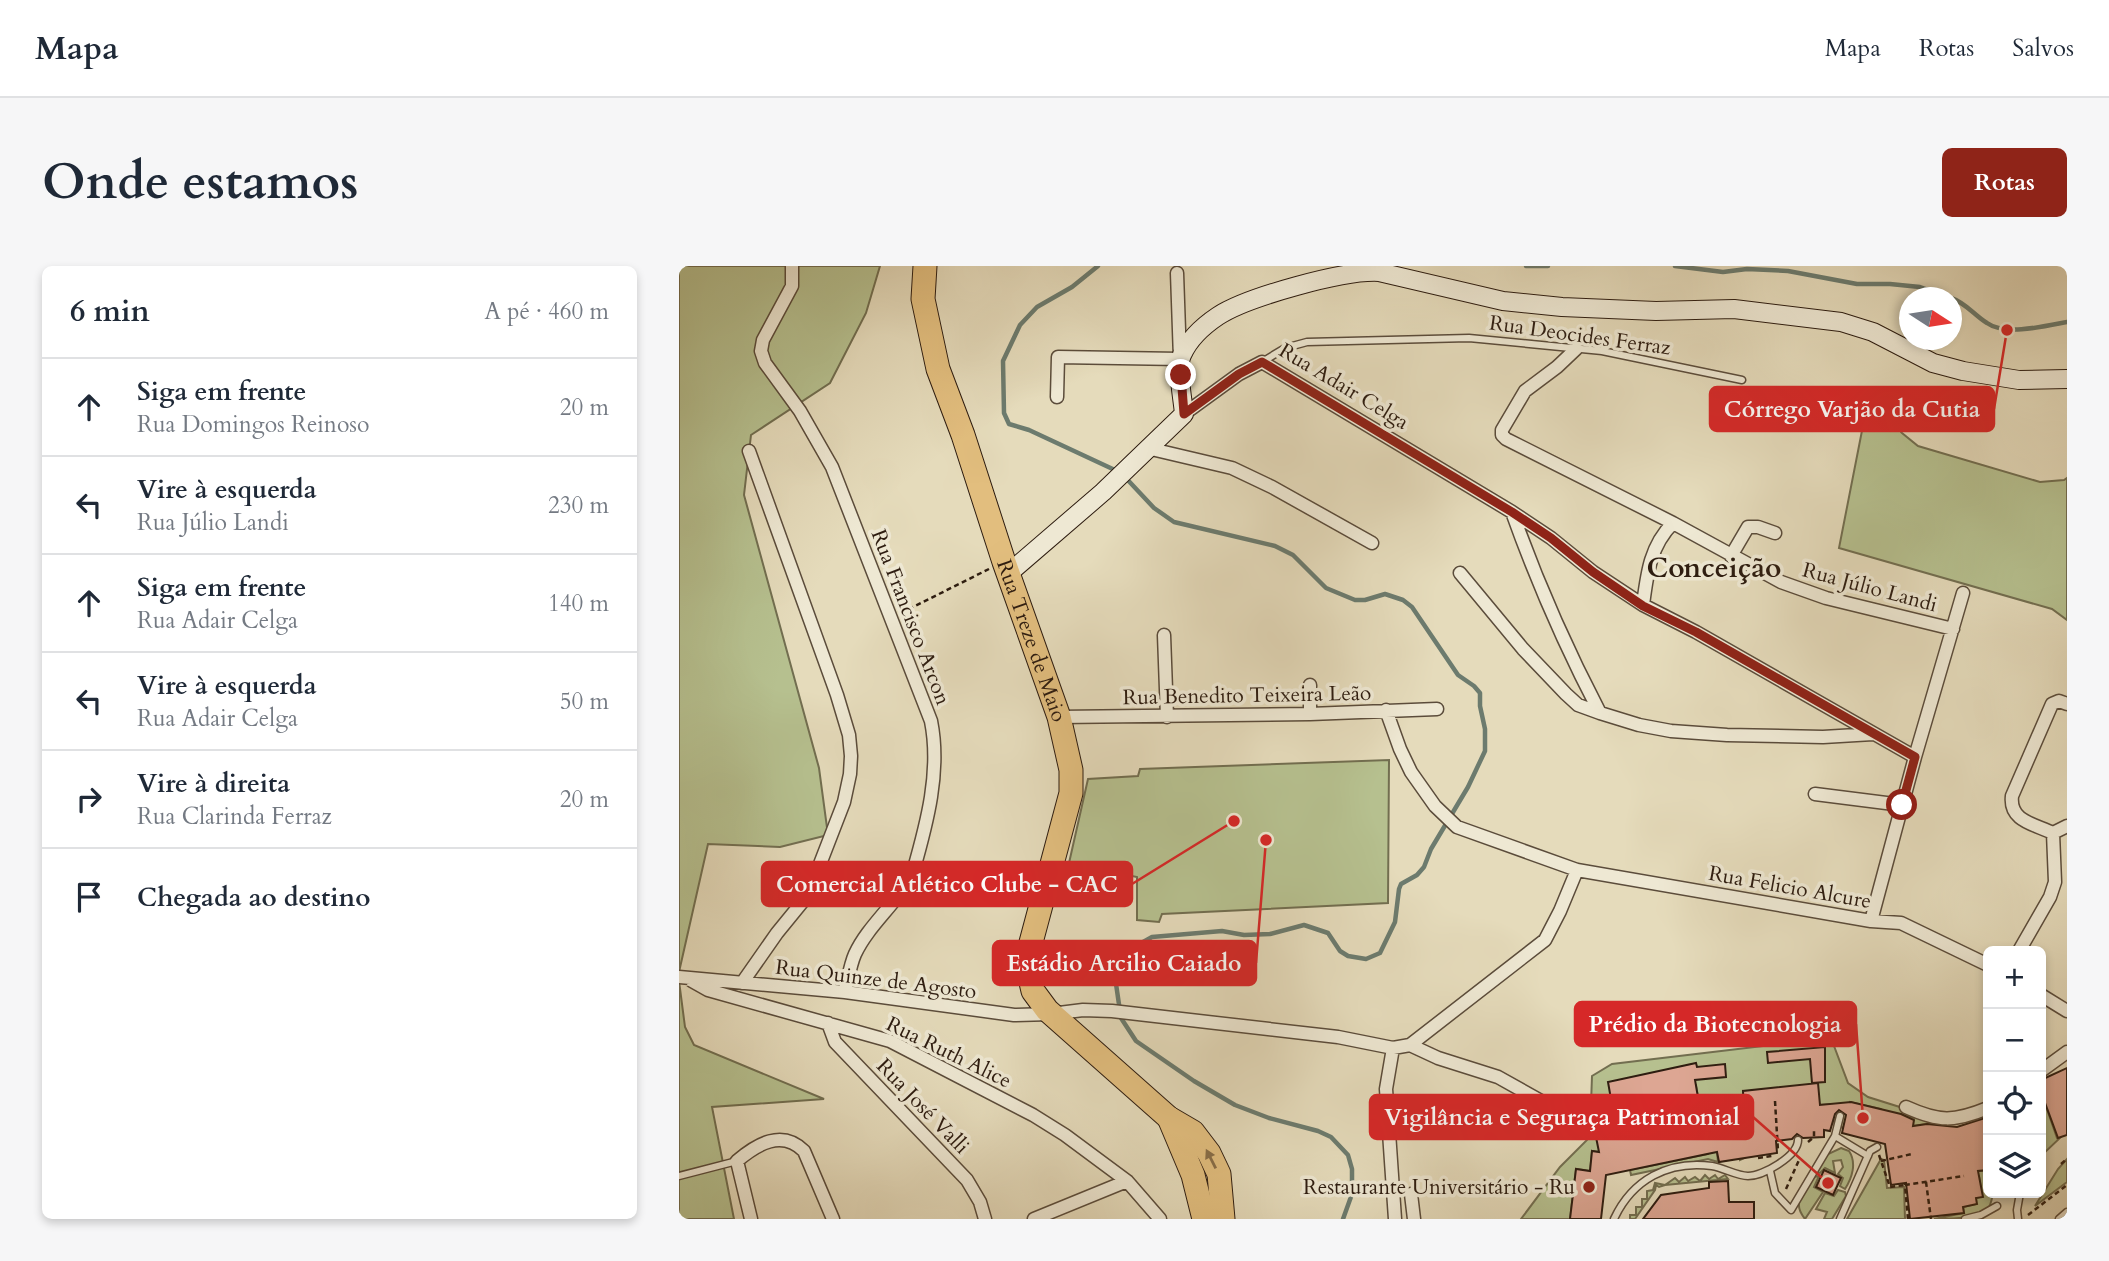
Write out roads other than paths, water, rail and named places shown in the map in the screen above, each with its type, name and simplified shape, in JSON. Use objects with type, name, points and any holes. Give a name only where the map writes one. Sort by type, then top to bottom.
[{"type":"highway","name":"Rua Treze de Maio","points":[[925,266],[923,299],[938,369],[1059,717],[1071,771],[1071,793],[1025,961],[1033,990],[1051,1014],[1169,1118],[1210,1192]]},
{"type":"highway","points":[[1204,1219],[1210,1192]]},
{"type":"highway","points":[[1210,1192],[1223,1219]]},
{"type":"street","name":"Rua Francisco Arcon","points":[[792,266],[792,286],[763,340],[761,351],[765,363],[800,411],[832,467],[931,721],[935,744],[936,768],[913,872],[906,887],[854,956],[845,992]]},
{"type":"street","points":[[1180,359],[1192,337],[1219,315],[1262,297],[1363,271],[1379,272],[1503,300],[1550,306],[1655,311],[1734,309],[1841,322],[1873,332],[1933,363],[1963,372],[2019,380],[2067,379]]},
{"type":"street","points":[[1177,273],[1184,414]]},
{"type":"street","name":"Rua Júlio Landi","points":[[1576,349],[1525,391],[1503,425],[1502,435],[1528,452],[1673,523],[1780,582],[1826,598],[1953,629]]},
{"type":"street","points":[[1057,397],[1058,357],[1180,359]]},
{"type":"street","name":"Rua Adair Celga","points":[[1006,568],[1113,482],[1184,414],[1239,374],[1262,362],[1512,512]]},
{"type":"street","points":[[1147,448],[1232,468],[1272,487],[1372,543]]},
{"type":"street","points":[[742,983],[808,895],[844,802],[851,756],[849,735],[837,695],[749,451]]},
{"type":"street","points":[[1512,512],[1643,606],[1696,632],[1915,757]]},
{"type":"street","points":[[1512,512],[1529,561],[1565,646],[1600,713]]},
{"type":"street","points":[[1643,606],[1653,552],[1663,533],[1673,523]]},
{"type":"street","points":[[1731,556],[1748,527],[1758,527],[1775,533]]},
{"type":"street","points":[[1459,573],[1523,649],[1566,695],[1579,705],[1639,725],[1671,731],[1809,737],[1874,734]]},
{"type":"street","points":[[1871,921],[1962,593]]},
{"type":"street","points":[[1164,635],[1167,717]]},
{"type":"street","points":[[1310,685],[1310,714]]},
{"type":"street","points":[[2053,833],[2014,814],[2012,796],[2052,704],[2059,701],[2067,704]]},
{"type":"street","name":"Rua Benedito Teixeira Leão","points":[[1059,717],[1310,714],[1437,709]]},
{"type":"street","name":"Rua Felicio Alcure","points":[[1387,710],[1411,772],[1435,806],[1457,827],[1577,870],[1871,921],[1901,923],[1983,963]]},
{"type":"street","points":[[1815,794],[1902,805]]},
{"type":"street","points":[[2053,833],[2067,826]]},
{"type":"street","points":[[2022,946],[2056,882],[2053,833]]},
{"type":"street","points":[[1395,1219],[1386,1089],[1393,1048],[1409,1045],[1545,940],[1577,870]]},
{"type":"street","name":"Rua Quinze de Agosto","points":[[684,978],[845,992],[1014,1015],[1083,1010],[1126,1013],[1338,1037],[1393,1048]]},
{"type":"street","name":"Rua Ruth Alice","points":[[684,978],[708,990],[890,1041],[1033,1115],[1065,1135],[1127,1181],[1157,1217]]},
{"type":"street","points":[[2046,998],[2067,1011]]},
{"type":"street","name":"Rua José Valli","points":[[828,1023],[835,1042],[967,1180],[980,1202],[985,1219]]},
{"type":"street","points":[[1409,1045],[1438,1058],[1498,1077],[1557,1110]]},
{"type":"street","points":[[2046,1067],[2067,1052]]},
{"type":"street","points":[[1906,1107],[1938,1119],[1949,1119],[1983,1109]]},
{"type":"street","points":[[751,1219],[737,1161],[751,1149],[772,1141],[788,1140],[804,1151],[833,1219]]},
{"type":"street","points":[[1034,1219],[1127,1181]]},
{"type":"street","points":[[1411,1194],[1414,1219]]},
{"type":"lane","name":"Rua Deocides Ferraz","points":[[1262,362],[1285,348],[1307,342],[1469,338],[1628,356],[1742,380]]},
{"type":"lane","points":[[1791,1210],[1835,1136],[1840,1116]]},
{"type":"lane","points":[[1835,1136],[1868,1156]]},
{"type":"lane","points":[[1613,1219],[1631,1190],[1660,1173],[1699,1165],[1726,1169],[1744,1176],[1770,1171],[1796,1148],[1800,1140]]},
{"type":"lane","points":[[1840,1219],[1868,1156],[1877,1147]]},
{"type":"lane","points":[[679,1175],[737,1161]]},
{"type":"lane","points":[[1770,1171],[1775,1193],[1791,1210],[1795,1219]]},
{"type":"lane","points":[[2019,1198],[2017,1210],[2021,1219]]},
{"type":"lane","points":[[1965,1219],[1981,1215],[1997,1206]]},
{"type":"lane","points":[[2059,1219],[2067,1212]]},
{"type":"waterway","points":[[1098,266],[1072,287],[1037,307],[1020,325],[1003,361],[1004,413],[1009,424],[1029,430],[1117,471]]},
{"type":"waterway","points":[[1526,266],[1548,266]]},
{"type":"waterway","points":[[1675,266],[1723,272],[1747,269],[1788,271],[1857,284],[1920,287]]},
{"type":"waterway","points":[[1962,304],[1987,323],[2004,329],[2026,329],[2067,322]]},
{"type":"waterway","points":[[1124,476],[1154,508],[1174,522],[1275,546],[1293,555],[1326,588],[1355,600],[1385,594],[1403,600],[1412,607],[1458,675],[1480,693],[1485,751],[1468,787],[1431,849],[1424,867],[1417,875],[1401,884],[1395,922],[1380,953],[1366,959],[1348,956],[1340,951],[1328,933],[1304,925],[1270,934],[1244,935],[1222,931],[1152,937],[1127,951],[1118,959],[1116,965],[1115,977],[1121,1018],[1136,1041],[1194,1081],[1235,1105],[1269,1118],[1318,1131],[1331,1137],[1348,1155],[1352,1169],[1352,1194],[1343,1219]]},
{"type":"place","name":"Córrego Varjão da Cutia","points":[[2007,330]]},
{"type":"place","name":"Comercial Atlético Clube - CAC","points":[[1234,821]]},
{"type":"place","name":"Estádio Arcilio Caiado","points":[[1266,840]]},
{"type":"place","name":"Prédio da Biotecnologia","points":[[1863,1118]]},
{"type":"place","name":"Vigilância e Seguraça Patrimonial","points":[[1828,1183]]},
{"type":"place","name":"Restaurante Universitário - Ru","points":[[1589,1187]]},
{"type":"district","name":"Conceição","points":[[1714,567]]}]
